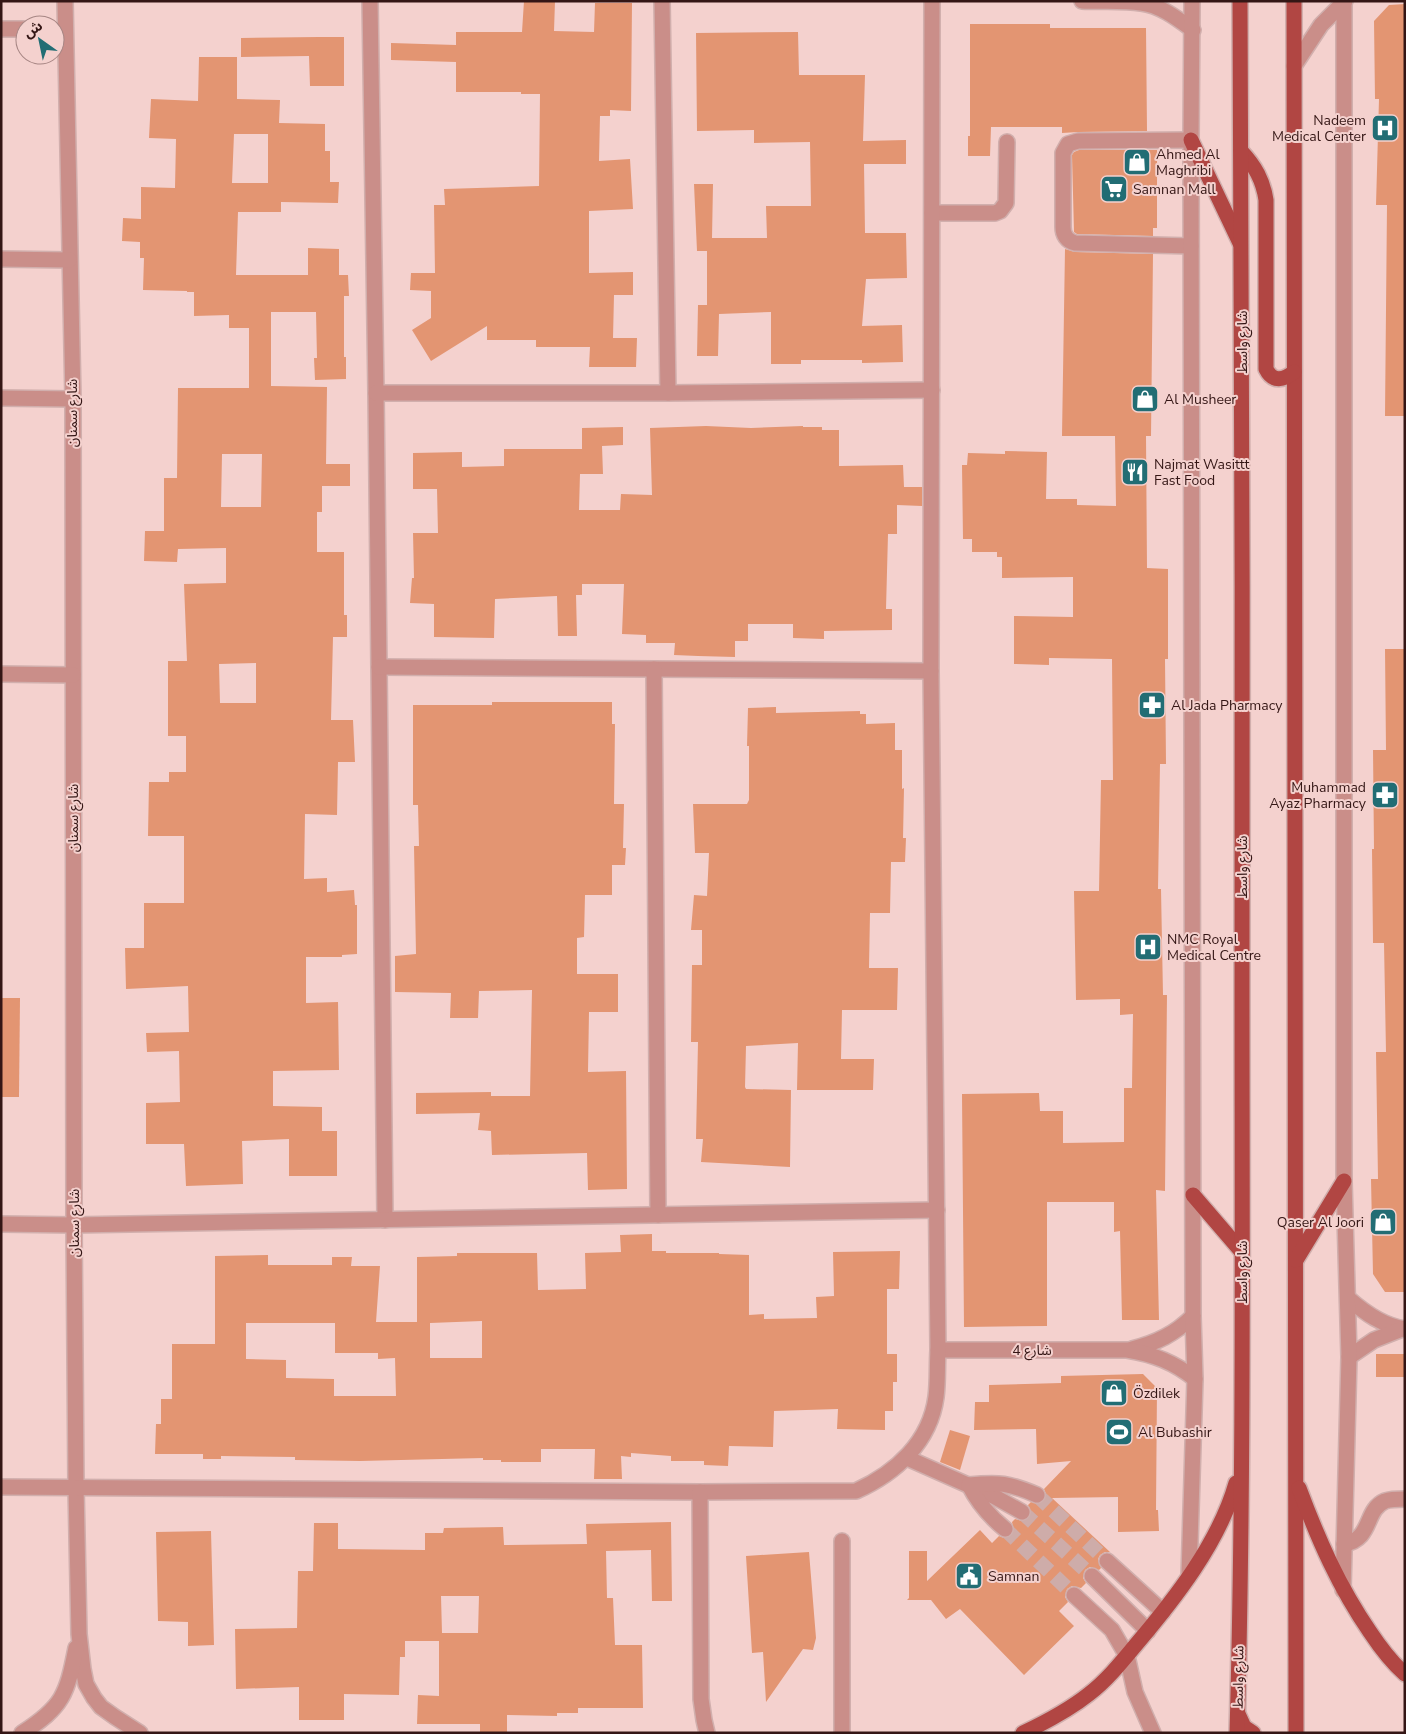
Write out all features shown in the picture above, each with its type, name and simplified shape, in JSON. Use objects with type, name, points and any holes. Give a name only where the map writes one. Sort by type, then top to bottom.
[{"type":"main road","name":"شارع واسط","points":[[1237,1733],[1242,1465],[1242,248],[1240,1]]},
{"type":"main road","points":[[1294,1],[1296,1733]]},
{"type":"main road","points":[[1191,140],[1242,248]]},
{"type":"main road","points":[[1241,151],[1259,173],[1264,186],[1266,200],[1266,369],[1269,375],[1281,380],[1294,372]]},
{"type":"main road","points":[[1295,1261],[1344,1181]]},
{"type":"main road","points":[[1193,1195],[1242,1252]]},
{"type":"main road","points":[[1024,1733],[1090,1694],[1127,1656],[1164,1612],[1212,1540],[1231,1501],[1242,1465]]},
{"type":"main road","points":[[1295,1478],[1317,1535],[1343,1590],[1380,1646],[1405,1674]]},
{"type":"main road","points":[[1238,1712],[1244,1727],[1252,1733]]},
{"type":"main road","points":[[1281,1733],[1287,1730],[1296,1716]]},
{"type":"street","name":"شارع سمنان","points":[[62,15],[65,1]]},
{"type":"street","points":[[370,1],[385,1220]]},
{"type":"street","points":[[662,1],[668,393]]},
{"type":"street","points":[[1,1487],[700,1492],[856,1491],[892,1471],[906,1458],[919,1440],[930,1421],[936,1398],[938,1350],[931,671],[932,1]]},
{"type":"street","points":[[1082,1],[1145,2],[1193,30]]},
{"type":"street","points":[[1189,1576],[1195,1379],[1193,1316],[1192,1]]},
{"type":"street","points":[[1294,66],[1321,25],[1345,2]]},
{"type":"street","points":[[1343,1590],[1349,1357],[1349,1299],[1344,1181],[1345,2]]},
{"type":"street","points":[[1,29],[15,29]]},
{"type":"street","name":"شارع سمنان","points":[[61,65],[73,399],[74,1225],[79,1634],[86,1684],[94,1698],[101,1707],[140,1733]]},
{"type":"street","points":[[1191,140],[1078,141],[1068,144],[1063,153],[1062,227],[1064,236],[1075,243],[1191,246]]},
{"type":"street","points":[[932,213],[995,213],[1004,208],[1006,203],[1007,142]]},
{"type":"street","points":[[1,259],[69,260]]},
{"type":"street","points":[[376,393],[668,393],[932,390]]},
{"type":"street","points":[[1,398],[73,399]]},
{"type":"street","points":[[379,667],[931,671]]},
{"type":"street","points":[[654,669],[658,1215]]},
{"type":"street","points":[[1,674],[72,675]]},
{"type":"street","points":[[1,1224],[74,1225],[937,1210]]},
{"type":"street","points":[[1349,1299],[1374,1318],[1404,1329]]},
{"type":"street","name":"شارع 4","points":[[1127,1350],[1162,1340],[1193,1316]]},
{"type":"street","points":[[1349,1357],[1374,1340],[1404,1329]]},
{"type":"street","name":"شارع 4","points":[[938,1350],[1127,1350],[1156,1356],[1183,1369],[1195,1379]]},
{"type":"street","points":[[906,1458],[968,1485],[1022,1512]]},
{"type":"street","points":[[968,1485],[991,1483],[1014,1486],[1037,1495]]},
{"type":"street","points":[[968,1485],[977,1501],[1005,1529]]},
{"type":"street","points":[[700,1492],[701,1700],[707,1733]]},
{"type":"street","points":[[1344,1544],[1358,1539],[1363,1534],[1378,1506],[1390,1500],[1405,1499]]},
{"type":"street","points":[[842,1541],[842,1733]]},
{"type":"street","points":[[1107,1561],[1164,1612]]},
{"type":"street","points":[[1092,1576],[1148,1631]]},
{"type":"street","points":[[1074,1595],[1112,1630],[1127,1656],[1135,1692],[1153,1733]]},
{"type":"street","name":"شارع سمنان","points":[[22,1733],[44,1719],[63,1695],[70,1681],[79,1634]]},
{"type":"building","points":[[524,1],[555,1],[554,31],[594,32],[595,3],[632,3],[631,111],[610,110],[610,116],[600,116],[599,161],[630,159],[633,209],[589,211],[589,273],[633,272],[633,295],[614,295],[613,338],[637,338],[636,367],[589,367],[590,347],[536,347],[536,340],[487,340],[487,326],[431,361],[412,330],[431,318],[431,291],[410,290],[411,273],[435,273],[434,205],[445,205],[444,189],[539,186],[540,94],[521,94],[521,92],[456,92],[456,62],[391,60],[391,43],[456,45],[456,32],[522,32]]},
{"type":"building","points":[[1405,4],[1405,416],[1385,416],[1387,205],[1376,205],[1379,99],[1375,99],[1374,21],[1389,5]]},
{"type":"building","points":[[970,24],[1050,24],[1050,28],[1146,28],[1147,131],[1062,133],[1062,127],[991,127],[990,156],[968,156],[968,136],[970,136]]},
{"type":"building","points":[[798,32],[799,75],[865,75],[863,141],[906,140],[906,164],[864,164],[865,233],[906,233],[907,278],[866,279],[862,326],[902,325],[903,362],[862,363],[862,360],[801,360],[801,364],[771,364],[771,312],[719,314],[718,356],[697,356],[698,305],[707,305],[707,251],[697,251],[694,184],[713,184],[712,238],[767,238],[766,206],[811,206],[810,142],[754,143],[754,130],[697,131],[696,33]]},
{"type":"building","points":[[344,37],[344,86],[310,86],[309,56],[241,57],[241,38]]},
{"type":"building","points":[[199,57],[237,57],[237,99],[280,100],[279,123],[325,124],[325,151],[330,151],[330,182],[339,182],[338,203],[281,202],[281,212],[238,212],[236,275],[308,275],[308,248],[339,249],[339,275],[348,275],[349,296],[344,296],[346,379],[315,380],[314,358],[317,358],[316,312],[271,312],[271,386],[327,387],[326,464],[350,464],[350,486],[322,486],[322,512],[317,512],[317,552],[344,552],[344,615],[347,615],[347,637],[333,637],[331,720],[353,720],[355,762],[338,762],[337,815],[305,814],[304,879],[327,878],[327,892],[354,890],[355,905],[357,905],[357,954],[342,955],[342,957],[306,957],[306,1003],[338,1002],[339,1070],[273,1071],[273,1106],[322,1107],[322,1131],[337,1131],[337,1176],[289,1176],[289,1139],[242,1141],[243,1184],[186,1186],[184,1144],[146,1144],[146,1103],[180,1102],[179,1051],[147,1052],[146,1033],[189,1032],[188,986],[126,989],[125,948],[144,948],[144,903],[184,903],[184,836],[148,836],[149,782],[169,782],[169,772],[186,772],[186,736],[168,736],[168,661],[187,661],[184,584],[226,583],[226,548],[178,549],[177,562],[144,561],[145,531],[164,531],[164,478],[177,478],[178,388],[249,388],[249,328],[229,328],[229,315],[194,316],[194,292],[143,290],[144,258],[140,258],[140,242],[122,241],[123,218],[141,219],[141,187],[175,188],[176,139],[149,138],[151,99],[198,101]],"holes":[[[234,134],[268,134],[268,183],[232,183]],[[222,454],[262,454],[261,507],[221,507]],[[256,663],[256,703],[220,703],[219,664]]]},
{"type":"building","name":"Samnan Mall","points":[[1079,150],[1157,150],[1157,228],[1153,228],[1153,236],[1077,234],[1074,232],[1072,155]]},
{"type":"building","points":[[1065,249],[1075,252],[1153,254],[1151,436],[1146,436],[1147,568],[1168,569],[1168,659],[1165,659],[1166,764],[1160,764],[1158,889],[1161,889],[1163,995],[1167,995],[1165,1191],[1156,1190],[1159,1320],[1122,1320],[1120,1231],[1114,1232],[1114,1202],[1047,1202],[1047,1326],[964,1327],[962,1094],[1039,1093],[1040,1111],[1063,1111],[1063,1143],[1124,1142],[1124,1088],[1132,1088],[1133,1014],[1120,1015],[1120,999],[1076,1000],[1074,891],[1099,891],[1101,780],[1113,780],[1112,659],[1049,658],[1049,665],[1014,664],[1014,616],[1073,617],[1073,577],[1002,578],[1002,557],[997,557],[997,552],[972,552],[972,539],[963,539],[962,465],[967,465],[968,453],[1005,454],[1005,451],[1047,452],[1046,499],[1077,499],[1077,505],[1116,506],[1115,436],[1062,436]]},
{"type":"building","points":[[706,426],[751,428],[803,426],[822,427],[822,430],[839,430],[839,466],[903,465],[904,487],[922,487],[922,506],[897,505],[897,534],[888,534],[886,609],[892,609],[892,630],[824,631],[824,639],[793,638],[793,624],[748,624],[748,641],[735,641],[735,657],[674,655],[675,643],[646,643],[646,635],[622,634],[624,584],[582,584],[582,595],[576,595],[577,636],[558,636],[557,596],[495,599],[494,638],[434,637],[434,604],[410,603],[412,578],[414,578],[413,533],[438,533],[437,489],[413,489],[413,453],[462,452],[462,467],[504,466],[504,449],[582,449],[582,428],[623,427],[623,445],[602,446],[603,474],[580,474],[579,510],[620,510],[621,494],[652,495],[650,428]]},
{"type":"building","points":[[1385,649],[1405,649],[1405,1292],[1385,1292],[1373,1274],[1371,1179],[1378,1179],[1376,1052],[1386,1052],[1384,943],[1373,943],[1373,750],[1386,750]]},
{"type":"building","points":[[492,702],[612,702],[612,724],[615,724],[614,804],[624,804],[623,848],[626,848],[625,865],[612,865],[612,895],[585,895],[584,937],[577,938],[577,974],[618,974],[618,1012],[589,1012],[588,1072],[626,1071],[627,1189],[588,1190],[587,1153],[492,1155],[491,1131],[478,1130],[480,1113],[416,1114],[416,1093],[491,1092],[491,1096],[530,1096],[532,990],[479,991],[478,1018],[450,1018],[451,993],[395,992],[395,956],[416,954],[414,846],[419,846],[418,805],[413,805],[413,705],[492,705]]},
{"type":"building","points":[[776,707],[776,713],[860,711],[860,714],[866,714],[866,724],[895,723],[895,750],[902,750],[902,789],[904,788],[903,838],[906,838],[905,862],[891,862],[890,913],[870,913],[869,968],[898,968],[897,1010],[842,1010],[841,1059],[874,1059],[873,1090],[797,1090],[798,1043],[746,1046],[746,1089],[791,1090],[790,1167],[701,1162],[703,1139],[696,1139],[698,1042],[691,1042],[692,965],[702,965],[702,930],[691,930],[694,895],[707,896],[709,853],[695,853],[693,804],[747,804],[749,800],[748,708]]},
{"type":"building","points":[[1,998],[20,998],[19,1097],[1,1097]]},
{"type":"building","points":[[652,1234],[652,1251],[749,1255],[749,1315],[764,1314],[764,1319],[817,1318],[816,1297],[834,1296],[833,1252],[900,1251],[899,1289],[887,1289],[887,1354],[897,1354],[897,1382],[893,1382],[893,1411],[885,1411],[885,1430],[837,1429],[838,1409],[774,1411],[773,1447],[729,1446],[728,1466],[704,1465],[704,1461],[671,1461],[671,1456],[631,1453],[631,1457],[621,1456],[622,1479],[594,1479],[595,1449],[541,1449],[541,1462],[501,1462],[501,1460],[483,1460],[483,1458],[360,1461],[295,1460],[295,1457],[221,1456],[221,1459],[203,1459],[203,1454],[155,1454],[156,1424],[161,1424],[161,1399],[172,1399],[172,1344],[215,1344],[215,1256],[268,1255],[268,1265],[332,1265],[332,1257],[352,1257],[351,1266],[380,1266],[376,1322],[417,1322],[417,1257],[457,1256],[457,1253],[537,1253],[538,1290],[586,1289],[585,1253],[621,1252],[620,1235]],"holes":[[[482,1321],[482,1358],[430,1358],[430,1323]],[[246,1323],[335,1323],[335,1353],[378,1353],[378,1359],[395,1358],[396,1396],[334,1396],[334,1379],[286,1378],[286,1360],[246,1359]]]},
{"type":"building","points":[[1376,1354],[1405,1354],[1405,1377],[1376,1377]]},
{"type":"building","points":[[1143,1374],[1157,1388],[1156,1510],[1158,1510],[1159,1531],[1118,1532],[1118,1497],[1052,1498],[1110,1552],[1100,1555],[1098,1559],[1101,1568],[1099,1570],[1090,1567],[1085,1570],[1083,1578],[1086,1583],[1081,1588],[1072,1586],[1067,1589],[1065,1597],[1068,1602],[1059,1611],[1074,1626],[1024,1675],[960,1609],[946,1619],[931,1600],[907,1600],[909,1598],[909,1551],[927,1551],[927,1581],[980,1530],[992,1543],[999,1536],[1009,1538],[1014,1531],[1012,1522],[1015,1519],[1027,1520],[1031,1512],[1028,1505],[1031,1502],[1038,1504],[1043,1502],[1046,1494],[1044,1489],[1071,1461],[1037,1464],[1036,1429],[974,1430],[975,1402],[989,1402],[989,1385],[1061,1383],[1061,1376]]},
{"type":"building","points":[[950,1430],[970,1436],[960,1470],[940,1462]]},
{"type":"building","points":[[671,1522],[672,1601],[652,1601],[651,1550],[606,1551],[607,1598],[613,1598],[615,1645],[642,1645],[643,1708],[578,1708],[578,1713],[557,1713],[557,1716],[507,1715],[507,1733],[480,1733],[480,1724],[417,1724],[418,1695],[439,1696],[439,1641],[405,1641],[405,1657],[400,1657],[399,1695],[344,1694],[344,1720],[299,1720],[299,1687],[236,1689],[235,1629],[297,1628],[298,1571],[313,1571],[314,1523],[338,1523],[338,1549],[425,1550],[425,1533],[443,1533],[444,1528],[503,1527],[504,1545],[587,1544],[586,1524]],"holes":[[[441,1596],[479,1596],[478,1633],[442,1633]]]},
{"type":"building","points":[[211,1531],[214,1645],[188,1646],[188,1622],[158,1621],[156,1532]]},
{"type":"building","points":[[809,1552],[816,1638],[813,1650],[803,1649],[766,1702],[763,1652],[752,1653],[746,1556]]},
{"type":"tunnel","points":[[1037,1495],[1107,1561]]},
{"type":"tunnel","points":[[1022,1512],[1092,1576]]},
{"type":"tunnel","points":[[1005,1529],[1074,1595]]},
{"type":"place","name":"Nadeem Medical Center","points":[[1385,128]]},
{"type":"place","name":"Ahmed Al Maghribi","points":[[1137,162]]},
{"type":"place","name":"Samnan Mall","points":[[1114,189]]},
{"type":"place","name":"Al Musheer","points":[[1145,399]]},
{"type":"place","name":"Najmat Wasittt Fast Food","points":[[1135,472]]},
{"type":"place","name":"Al Jada Pharmacy","points":[[1152,705]]},
{"type":"place","name":"Muhammad Ayaz Pharmacy","points":[[1385,795]]},
{"type":"place","name":"NMC Royal Medical Centre","points":[[1148,947]]},
{"type":"place","name":"Qaser Al Joori","points":[[1383,1222]]},
{"type":"place","name":"Özdilek","points":[[1114,1393]]},
{"type":"place","name":"Al Bubashir","points":[[1119,1432]]},
{"type":"place","name":"Samnan","points":[[969,1576]]}]
